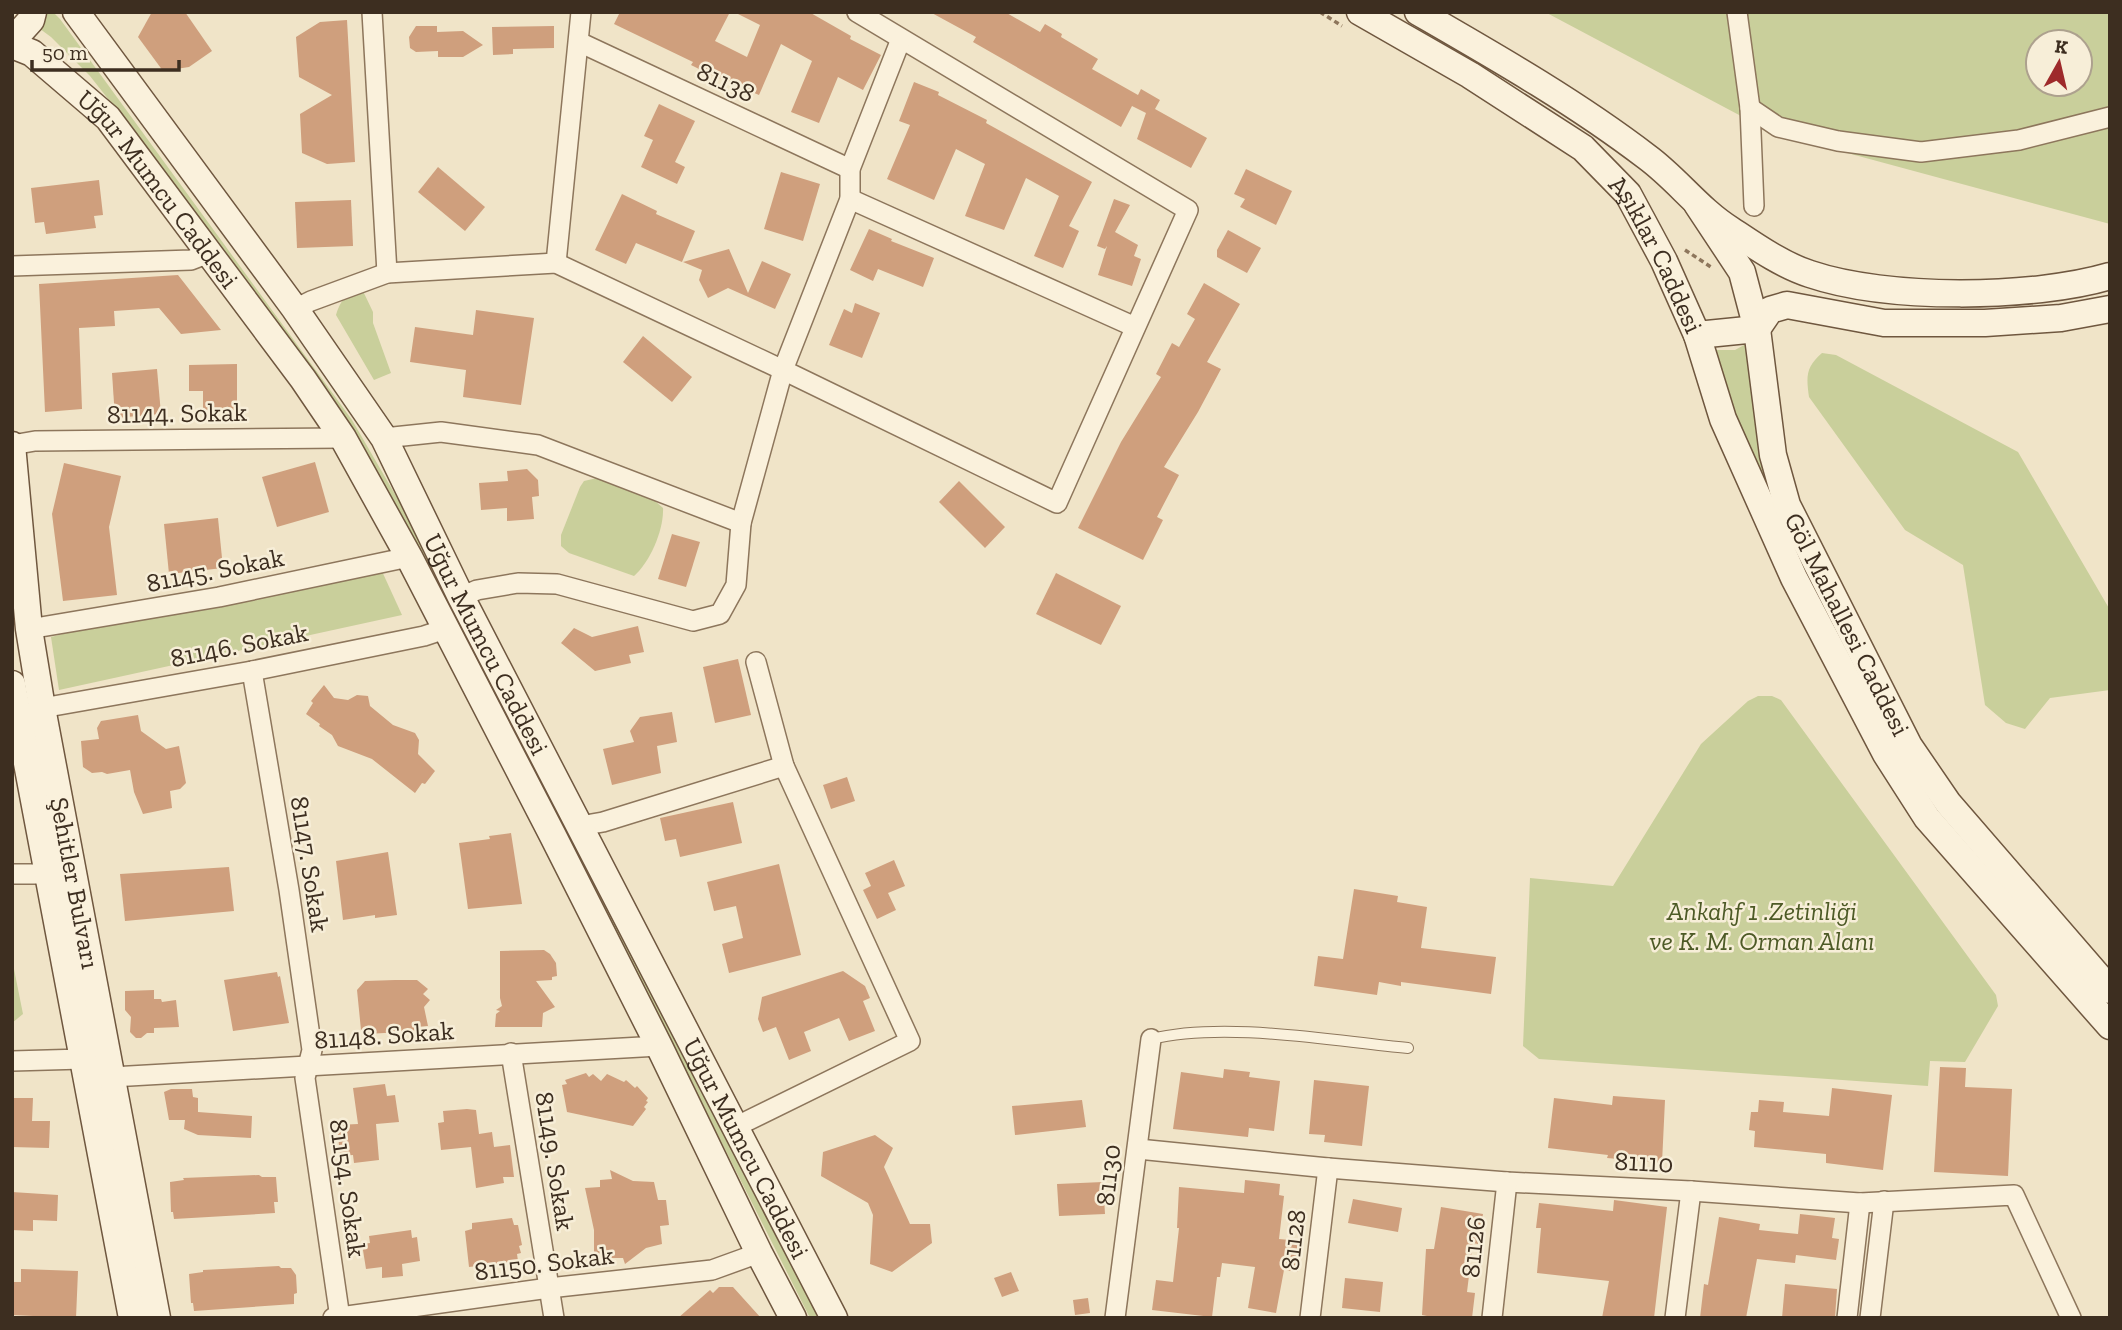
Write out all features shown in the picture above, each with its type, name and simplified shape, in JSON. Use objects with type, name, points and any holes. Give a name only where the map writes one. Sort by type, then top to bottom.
[{"type":"main road","points":[[19,46],[32,20],[33,12]]},
{"type":"main road","name":"Uğur Mumcu Caddesi","points":[[76,12],[295,309],[384,438],[461,597],[834,1318]]},
{"type":"main road","name":"Aşıklar Caddesi","points":[[1360,12],[1470,75],[1583,148],[1628,194],[1664,261],[1697,335],[1757,329]]},
{"type":"main road","name":"Aşıklar Caddesi","points":[[1418,12],[1573,105],[1649,158],[1697,204],[1728,229],[1808,274],[1843,283],[1907,292],[1988,292],[2059,286],[2110,276]]},
{"type":"main road","name":"Uğur Mumcu Caddesi","points":[[19,46],[108,117],[303,379],[343,438],[409,557],[659,1046],[793,1318]]},
{"type":"main road","name":"Göl Mahallesi Caddesi","points":[[1697,204],[1742,272],[1757,329],[1773,455],[1787,505],[1909,746],[1948,803],[2110,990]]},
{"type":"main road","points":[[1757,329],[1770,310],[1787,304],[1884,323],[1985,323],[2061,318],[2110,309]]},
{"type":"main road","name":"Göl Mahallesi Caddesi","points":[[1697,335],[1723,419],[1794,578],[1886,754],[1927,818],[2110,1026]]},
{"type":"main road","name":"Şehitler Bulvarı","points":[[12,445],[29,629],[42,708],[157,1318]]},
{"type":"main road","name":"Şehitler Bulvarı","points":[[12,684],[132,1318]]},
{"type":"street","points":[[372,12],[387,274]]},
{"type":"street","points":[[556,263],[581,12]]},
{"type":"street","points":[[295,309],[387,274],[556,263],[1057,503],[1188,210],[857,12]]},
{"type":"street","points":[[1737,12],[1750,108],[1754,206]]},
{"type":"street","points":[[461,597],[477,590],[519,583],[557,584],[693,621],[720,614],[736,584],[741,523],[783,370],[850,199],[850,169],[901,39]]},
{"type":"street","name":"81138","points":[[579,42],[850,169]]},
{"type":"street","points":[[1750,108],[1778,127],[1838,141],[1921,152],[2019,140],[2110,117]]},
{"type":"street","points":[[850,199],[1135,327]]},
{"type":"street","points":[[12,266],[191,260],[209,253]]},
{"type":"street","points":[[384,438],[441,432],[538,445],[741,523]]},
{"type":"street","name":"81144. Sokak","points":[[12,445],[35,441],[343,438]]},
{"type":"street","name":"81145. Sokak","points":[[29,629],[186,603],[409,557]]},
{"type":"street","name":"81146. Sokak","points":[[42,708],[252,671],[424,636],[445,629]]},
{"type":"street","points":[[735,1127],[910,1041],[784,766],[756,662]]},
{"type":"street","name":"81147. Sokak","points":[[252,671],[295,930],[312,1050],[309,1066]]},
{"type":"street","points":[[580,826],[603,822],[784,766]]},
{"type":"street","points":[[12,874],[46,874]]},
{"type":"street","name":"81130","points":[[1115,1318],[1151,1039]]},
{"type":"street","name":"81148. Sokak","points":[[112,1077],[659,1046]]},
{"type":"street","name":"81149. Sokak","points":[[511,1053],[554,1318]]},
{"type":"street","points":[[12,1061],[82,1059]]},
{"type":"street","name":"81154. Sokak","points":[[309,1066],[305,1078],[340,1317]]},
{"type":"street","name":"81110","points":[[1138,1149],[1507,1182],[1860,1203],[2014,1195],[2071,1318]]},
{"type":"street","name":"81128","points":[[1310,1318],[1328,1168]]},
{"type":"street","name":"81126","points":[[1492,1318],[1507,1182]]},
{"type":"street","points":[[1675,1318],[1691,1191]]},
{"type":"street","points":[[1870,1318],[1884,1201]]},
{"type":"street","points":[[1847,1318],[1860,1203]]},
{"type":"street","name":"81150. Sokak","points":[[333,1318],[549,1288],[712,1270],[759,1253]]},
{"type":"lane","points":[[1151,1039],[1169,1034],[1234,1032],[1408,1048]]},
{"type":"green space","points":[[38,12],[53,12],[60,19],[352,420],[414,527],[819,1318],[810,1318],[663,1026],[348,425],[150,152],[90,76],[51,37],[36,26]]},
{"type":"green space","points":[[1545,12],[2110,12],[2110,224],[1773,133]]},
{"type":"green space","points":[[362,289],[373,312],[373,323],[391,373],[374,380],[336,315],[345,298]]},
{"type":"green space","points":[[1755,339],[1762,441],[1780,510],[1888,725],[1938,805],[2019,902],[2110,1004],[2110,1013],[1933,808],[1882,728],[1802,574],[1740,439],[1711,350],[1735,350]]},
{"type":"green space","points":[[1822,353],[1836,355],[2018,452],[2110,610],[2110,690],[2050,698],[2025,729],[2006,723],[1985,705],[1963,565],[1905,530],[1809,397],[1808,372]]},
{"type":"green space","points":[[597,478],[655,501],[663,508],[655,545],[634,576],[569,553],[561,546],[561,535],[580,487],[584,481]]},
{"type":"green space","points":[[375,556],[402,615],[59,690],[51,637]]},
{"type":"green space","name":"Ankahf 1 .Zetinliği ve K. M. Orman Alanı","points":[[1758,696],[1772,696],[1781,700],[1996,995],[1998,1006],[1965,1062],[1930,1061],[1928,1086],[1539,1059],[1523,1046],[1530,878],[1613,886],[1701,744],[1748,701]]},
{"type":"green space","points":[[12,959],[23,1014],[12,1023]]},
{"type":"building","points":[[152,12],[185,12],[212,51],[189,67],[163,71],[138,37]]},
{"type":"building","points":[[620,12],[730,12],[715,41],[747,57],[760,25],[734,12],[809,12],[851,36],[850,39],[881,55],[863,90],[838,77],[819,123],[791,112],[812,61],[781,44],[759,95],[705,72],[691,65],[693,62],[614,24]]},
{"type":"building","points":[[930,12],[1005,12],[1040,32],[1045,24],[1098,59],[1092,69],[1138,95],[1141,89],[1160,100],[1155,109],[1207,138],[1191,168],[1137,139],[1146,113],[1132,106],[1121,127],[973,42],[976,37]]},
{"type":"building","points":[[347,20],[355,162],[327,164],[302,153],[300,114],[332,95],[299,77],[296,37],[320,22]]},
{"type":"building","points":[[416,26],[437,26],[437,32],[463,31],[483,45],[463,57],[438,57],[438,51],[416,52],[410,48],[409,37]]},
{"type":"building","points":[[554,26],[554,48],[513,49],[513,54],[493,55],[492,27]]},
{"type":"building","points":[[914,82],[939,92],[938,95],[987,120],[986,123],[1092,182],[1069,226],[1079,231],[1063,268],[1034,256],[1059,196],[1026,178],[1004,230],[965,216],[985,164],[956,149],[934,200],[887,179],[910,125],[899,121]]},
{"type":"building","points":[[659,104],[695,121],[675,162],[685,167],[677,184],[641,167],[653,140],[644,136]]},
{"type":"building","points":[[438,167],[485,207],[465,231],[418,192]]},
{"type":"building","points":[[1246,169],[1292,191],[1276,225],[1240,207],[1245,199],[1234,194]]},
{"type":"building","points":[[781,172],[820,184],[803,241],[764,229]]},
{"type":"building","points":[[99,180],[103,215],[94,216],[96,228],[46,234],[44,222],[35,223],[31,188]]},
{"type":"building","points":[[622,194],[657,211],[656,214],[695,231],[682,262],[636,243],[626,264],[595,250]]},
{"type":"building","points":[[1114,199],[1130,205],[1115,232],[1138,245],[1134,256],[1141,259],[1132,286],[1098,275],[1107,246],[1105,249],[1097,246]]},
{"type":"building","points":[[351,200],[353,246],[297,248],[295,202]]},
{"type":"building","points":[[869,229],[934,258],[923,287],[878,269],[873,281],[850,270]]},
{"type":"building","points":[[1228,230],[1261,248],[1247,273],[1217,257],[1217,250]]},
{"type":"building","points":[[729,249],[748,293],[762,261],[791,274],[775,309],[728,288],[708,298],[699,280],[702,270],[683,262]]},
{"type":"building","points":[[178,275],[221,330],[181,334],[159,308],[114,311],[115,326],[79,328],[82,409],[45,412],[39,284]]},
{"type":"building","points":[[1204,283],[1240,304],[1207,362],[1221,369],[1164,467],[1179,475],[1157,517],[1163,520],[1143,560],[1078,528],[1121,442],[1161,377],[1156,374],[1172,343],[1179,347],[1195,319],[1187,314]]},
{"type":"building","points":[[855,303],[880,313],[862,358],[829,345],[844,309],[852,313]]},
{"type":"building","points":[[476,310],[534,318],[521,405],[463,397],[466,370],[410,362],[415,327],[473,335]]},
{"type":"building","points":[[643,336],[692,377],[672,402],[623,362]]},
{"type":"building","points":[[237,364],[237,410],[203,410],[203,391],[189,391],[189,365]]},
{"type":"building","points":[[157,369],[161,414],[115,418],[112,373]]},
{"type":"building","points":[[315,462],[329,512],[277,527],[262,477]]},
{"type":"building","points":[[64,463],[121,476],[109,527],[117,595],[63,601],[52,514]]},
{"type":"building","points":[[527,469],[538,480],[539,496],[532,497],[534,519],[507,521],[507,508],[481,510],[479,483],[508,481],[507,471]]},
{"type":"building","points":[[959,481],[1005,527],[985,548],[939,502]]},
{"type":"building","points":[[218,518],[223,568],[169,574],[164,524]]},
{"type":"building","points":[[672,534],[700,542],[686,587],[658,579]]},
{"type":"building","points":[[1056,573],[1121,606],[1101,645],[1036,614]]},
{"type":"building","points":[[638,626],[644,652],[629,655],[631,663],[595,671],[561,643],[574,628],[592,637]]},
{"type":"building","points":[[738,659],[751,715],[715,723],[703,667]]},
{"type":"building","points":[[324,685],[334,698],[348,700],[357,695],[368,696],[370,706],[393,725],[415,733],[419,740],[418,754],[435,771],[425,784],[422,783],[415,793],[372,759],[338,746],[332,735],[306,714],[313,703],[311,701]]},
{"type":"building","points":[[672,712],[677,742],[657,746],[661,773],[612,785],[603,749],[634,742],[630,731],[640,717]]},
{"type":"building","points":[[138,715],[141,731],[166,749],[179,746],[186,783],[180,789],[170,791],[172,808],[143,814],[134,792],[130,770],[107,774],[92,773],[83,767],[81,741],[99,739],[97,728],[101,721]]},
{"type":"building","points":[[847,777],[855,801],[831,809],[823,785]]},
{"type":"building","points":[[733,802],[742,843],[680,857],[676,839],[665,841],[660,818]]},
{"type":"building","points":[[511,833],[522,904],[468,909],[459,843]]},
{"type":"building","points":[[388,852],[397,915],[343,920],[336,861]]},
{"type":"building","points":[[894,860],[905,886],[888,893],[896,910],[877,919],[863,890],[871,886],[865,873]]},
{"type":"building","points":[[779,864],[801,955],[729,973],[722,944],[743,938],[736,906],[714,911],[707,882]]},
{"type":"building","points":[[229,867],[234,911],[125,921],[120,874]]},
{"type":"building","points":[[1354,889],[1398,896],[1397,902],[1427,907],[1421,948],[1496,957],[1491,994],[1401,982],[1401,986],[1379,982],[1377,995],[1314,986],[1318,956],[1343,959]]},
{"type":"building","points":[[544,950],[556,963],[557,976],[552,977],[552,980],[536,981],[555,1007],[543,1013],[542,1027],[495,1027],[496,1014],[500,1011],[496,1010],[502,1006],[500,951]]},
{"type":"building","points":[[843,971],[865,986],[870,998],[863,1001],[875,1031],[849,1041],[839,1018],[804,1032],[811,1051],[789,1060],[776,1027],[763,1032],[758,1019],[762,997]]},
{"type":"building","points":[[277,972],[289,1023],[233,1031],[224,980]]},
{"type":"building","points":[[417,980],[428,989],[423,994],[430,1000],[424,1007],[428,1026],[416,1027],[416,1031],[368,1034],[368,1030],[361,1030],[357,990],[365,981]]},
{"type":"building","points":[[154,990],[154,999],[161,999],[162,1002],[176,1000],[179,1027],[154,1028],[154,1033],[136,1038],[130,1032],[131,1017],[125,1010],[125,991]]},
{"type":"building","points":[[1940,1067],[1966,1068],[1965,1087],[2012,1089],[2008,1176],[1934,1172]]},
{"type":"building","points":[[1224,1069],[1250,1072],[1249,1077],[1280,1081],[1274,1131],[1249,1128],[1248,1137],[1173,1129],[1181,1072],[1223,1078]]},
{"type":"building","points":[[586,1073],[589,1077],[593,1074],[601,1081],[607,1074],[624,1082],[626,1080],[635,1088],[637,1086],[648,1098],[644,1107],[646,1109],[633,1126],[567,1112],[562,1085],[567,1084],[565,1080]]},
{"type":"building","points":[[1314,1080],[1369,1086],[1362,1146],[1324,1142],[1325,1135],[1309,1134]]},
{"type":"building","points":[[385,1084],[387,1096],[395,1095],[399,1122],[376,1124],[379,1160],[354,1163],[353,1155],[340,1156],[337,1125],[358,1124],[353,1088]]},
{"type":"building","points":[[1832,1088],[1892,1095],[1883,1170],[1826,1163],[1826,1154],[1754,1147],[1755,1131],[1749,1130],[1751,1112],[1758,1112],[1759,1100],[1784,1102],[1783,1112],[1829,1116]]},
{"type":"building","points":[[171,1089],[192,1089],[193,1097],[198,1098],[198,1112],[252,1116],[251,1138],[198,1135],[184,1129],[185,1120],[169,1120],[164,1092]]},
{"type":"building","points":[[1613,1096],[1665,1100],[1662,1163],[1607,1158],[1608,1155],[1548,1148],[1554,1098],[1612,1105]]},
{"type":"building","points":[[12,1098],[33,1098],[32,1121],[50,1121],[49,1148],[12,1147]]},
{"type":"building","points":[[1082,1100],[1086,1127],[1015,1135],[1012,1106]]},
{"type":"building","points":[[476,1110],[479,1134],[492,1132],[494,1147],[510,1145],[514,1177],[503,1177],[504,1183],[476,1188],[471,1147],[441,1150],[438,1123],[444,1122],[443,1111]]},
{"type":"building","points":[[875,1135],[893,1148],[884,1167],[910,1224],[930,1224],[932,1243],[892,1272],[870,1264],[873,1215],[868,1203],[821,1176],[823,1152]]},
{"type":"building","points":[[610,1170],[633,1181],[654,1182],[658,1200],[666,1200],[669,1225],[660,1226],[662,1244],[646,1248],[625,1264],[623,1258],[610,1258],[609,1252],[594,1254],[594,1230],[585,1188],[600,1187],[600,1180],[612,1179]]},
{"type":"building","points":[[259,1175],[276,1177],[278,1202],[274,1202],[275,1213],[174,1219],[171,1212],[170,1182],[184,1180],[183,1178]]},
{"type":"building","points":[[1245,1180],[1280,1184],[1279,1195],[1284,1196],[1279,1239],[1301,1241],[1298,1272],[1284,1270],[1276,1313],[1248,1308],[1255,1267],[1222,1263],[1220,1277],[1217,1277],[1212,1317],[1152,1310],[1156,1280],[1173,1282],[1179,1228],[1179,1187],[1244,1193]]},
{"type":"building","points":[[1103,1182],[1105,1214],[1059,1216],[1057,1184]]},
{"type":"building","points":[[12,1192],[58,1195],[57,1221],[33,1220],[33,1231],[12,1230]]},
{"type":"building","points":[[1353,1199],[1402,1208],[1398,1232],[1348,1223]]},
{"type":"building","points":[[1614,1200],[1667,1207],[1654,1318],[1602,1318],[1609,1281],[1537,1273],[1541,1228],[1536,1228],[1539,1203],[1613,1211]]},
{"type":"building","points":[[1441,1207],[1483,1214],[1478,1244],[1473,1243],[1467,1292],[1475,1293],[1472,1318],[1422,1315],[1426,1249],[1434,1249]]},
{"type":"building","points":[[1800,1214],[1835,1218],[1832,1238],[1839,1239],[1836,1260],[1796,1255],[1795,1263],[1757,1259],[1746,1318],[1700,1318],[1704,1284],[1708,1285],[1719,1217],[1760,1224],[1759,1230],[1798,1234]]},
{"type":"building","points":[[512,1218],[514,1225],[518,1225],[522,1245],[519,1246],[521,1253],[517,1254],[518,1261],[469,1267],[465,1231],[472,1229],[472,1223]]},
{"type":"building","points":[[411,1230],[412,1238],[417,1237],[420,1261],[402,1264],[403,1276],[382,1278],[382,1267],[366,1269],[362,1244],[370,1243],[369,1236]]},
{"type":"building","points":[[279,1266],[291,1268],[296,1275],[297,1293],[294,1294],[294,1304],[194,1311],[189,1274],[203,1270]]},
{"type":"building","points":[[21,1269],[78,1271],[76,1318],[12,1315],[12,1282],[21,1282]]},
{"type":"building","points":[[1011,1272],[1019,1291],[1002,1297],[994,1278]]},
{"type":"building","points":[[1345,1278],[1383,1282],[1380,1312],[1342,1308]]},
{"type":"building","points":[[1785,1284],[1837,1289],[1835,1318],[1782,1318]]},
{"type":"building","points":[[719,1287],[733,1287],[761,1318],[678,1318],[710,1290],[713,1293]]},
{"type":"building","points":[[1088,1298],[1090,1313],[1075,1315],[1073,1300]]}]
